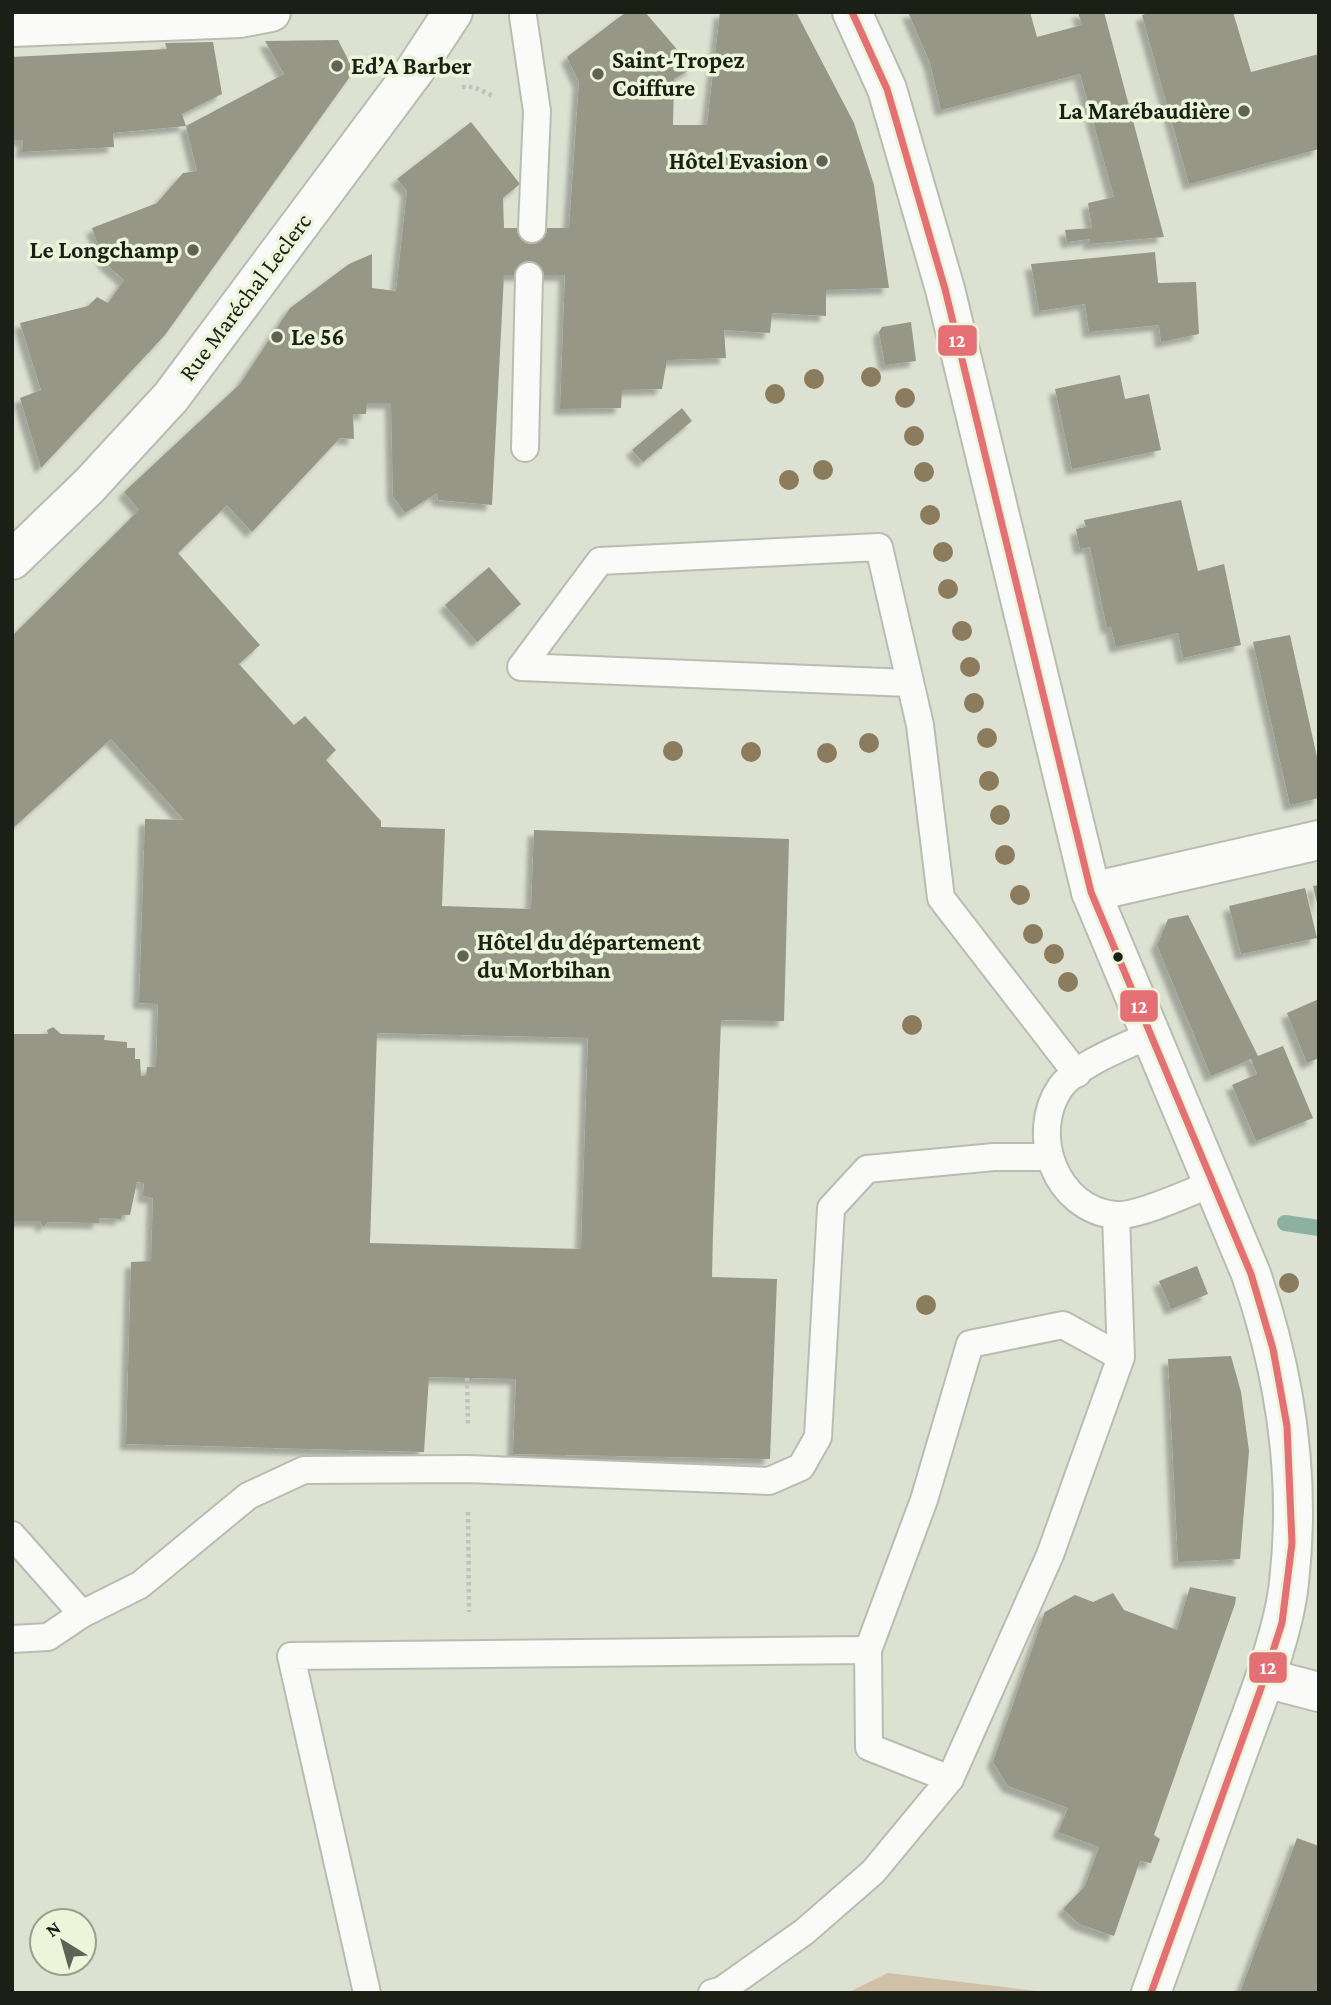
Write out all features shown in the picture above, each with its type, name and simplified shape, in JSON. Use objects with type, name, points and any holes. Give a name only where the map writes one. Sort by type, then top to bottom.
[{"type":"street","points":[[12,27],[240,18],[271,12]]},
{"type":"street","name":"Rue Maréchal Leclerc","points":[[12,560],[97,478],[171,397],[415,70],[453,12]]},
{"type":"street","points":[[852,12],[887,89],[945,289],[1091,892],[1215,1182],[1269,1326],[1291,1448],[1293,1520],[1289,1584],[1265,1678],[1150,1993]]},
{"type":"street","points":[[1091,892],[1319,840]]},
{"type":"street","points":[[1265,1678],[1319,1692]]},
{"type":"lane","points":[[523,16],[537,111],[531,229]]},
{"type":"lane","points":[[525,448],[529,276]]},
{"type":"lane","points":[[909,683],[522,667],[600,561],[879,547],[920,725],[941,898],[1077,1074]]},
{"type":"lane","points":[[1152,1034],[1093,1062],[1061,1086],[1045,1118],[1049,1157],[1070,1195],[1090,1208],[1116,1215],[1176,1199],[1215,1182]]},
{"type":"lane","points":[[12,1639],[48,1637],[82,1614],[140,1585],[248,1496],[304,1471],[468,1469],[769,1481],[801,1466],[818,1437],[831,1208],[867,1169],[994,1157],[1049,1157]]},
{"type":"lane","points":[[712,1993],[722,1990],[804,1932],[873,1872],[950,1779],[1051,1555],[1121,1357],[1116,1215]]},
{"type":"lane","points":[[950,1779],[869,1747],[868,1650],[924,1500],[970,1344],[1063,1325],[1121,1357]]},
{"type":"lane","points":[[12,1535],[82,1614]]},
{"type":"lane","points":[[367,1993],[291,1656],[868,1650]]},
{"type":"path","points":[[474,87],[489,94]]},
{"type":"path","points":[[467,1378],[470,1653]]},
{"type":"shaded area","points":[[888,1973],[1053,1993],[847,1993]]},
{"type":"building","name":"Hôtel du département du Morbihan","points":[[626,12],[645,12],[693,68],[674,79],[673,125],[707,125],[720,12],[796,12],[854,123],[874,185],[889,288],[826,290],[826,316],[772,313],[770,333],[724,330],[726,358],[667,360],[662,389],[622,390],[621,408],[560,409],[565,275],[504,275],[492,505],[438,500],[437,493],[405,513],[393,496],[391,403],[367,403],[366,414],[353,414],[354,439],[340,438],[252,532],[227,505],[178,553],[260,645],[239,664],[294,725],[305,716],[336,750],[326,760],[381,821],[381,827],[445,829],[442,906],[531,909],[534,830],[789,839],[784,1021],[721,1020],[713,1233],[712,1277],[777,1279],[770,1459],[513,1454],[516,1379],[429,1377],[424,1452],[126,1444],[131,1262],[151,1261],[153,1198],[143,1196],[144,1183],[137,1182],[130,1215],[122,1215],[121,1219],[99,1218],[99,1223],[48,1222],[43,1227],[40,1221],[12,1221],[12,1034],[48,1034],[47,1030],[53,1027],[61,1034],[105,1035],[104,1040],[127,1042],[127,1048],[135,1048],[135,1059],[140,1059],[141,1076],[146,1076],[147,1067],[156,1067],[158,1004],[139,1003],[145,819],[184,820],[111,739],[12,829],[12,636],[139,510],[124,492],[240,384],[290,308],[349,264],[372,254],[372,288],[396,291],[407,191],[397,179],[471,122],[520,184],[503,198],[504,228],[569,228],[579,82],[567,57]],"holes":[[[377,1033],[588,1038],[581,1249],[370,1243]]]},
{"type":"building","points":[[908,12],[1030,12],[1037,37],[1082,25],[1078,12],[1104,12],[1164,237],[1089,244],[1090,239],[1067,242],[1065,230],[1092,228],[1088,203],[1114,197],[1080,74],[941,110],[930,63]]},
{"type":"building","name":"La Marébaudière","points":[[1153,12],[1233,12],[1251,72],[1319,54],[1319,149],[1189,184],[1142,15]]},
{"type":"building","points":[[338,40],[354,71],[165,335],[41,468],[20,398],[41,390],[20,323],[88,306],[97,297],[108,303],[124,280],[105,263],[92,228],[157,203],[183,173],[197,171],[186,126],[284,74],[265,41]]},
{"type":"building","points":[[213,42],[222,94],[182,114],[186,126],[113,133],[114,147],[22,152],[23,140],[12,140],[12,57],[167,49],[165,43]]},
{"type":"building","points":[[1155,252],[1158,283],[1196,282],[1199,334],[1161,342],[1159,325],[1089,332],[1085,304],[1039,311],[1031,264]]},
{"type":"building","points":[[911,322],[916,361],[885,365],[879,332],[882,327]]},
{"type":"building","points":[[1120,375],[1125,399],[1149,394],[1161,450],[1072,469],[1055,389]]},
{"type":"building","points":[[682,408],[692,421],[643,462],[632,450]]},
{"type":"building","points":[[1181,500],[1198,571],[1224,564],[1241,645],[1183,658],[1178,633],[1116,647],[1111,627],[1107,628],[1090,547],[1080,549],[1076,529],[1086,527],[1084,520]]},
{"type":"building","points":[[489,567],[521,604],[477,642],[445,605]]},
{"type":"building","points":[[1290,635],[1319,766],[1319,798],[1290,805],[1253,642]]},
{"type":"building","points":[[1319,885],[1319,907],[1318,907],[1313,886]]},
{"type":"building","points":[[1305,888],[1317,938],[1241,954],[1229,906]]},
{"type":"building","points":[[1188,915],[1258,1056],[1283,1046],[1313,1118],[1256,1141],[1232,1085],[1257,1074],[1251,1059],[1211,1076],[1157,945],[1168,919]]},
{"type":"building","points":[[1319,999],[1319,1058],[1307,1063],[1287,1013]]},
{"type":"building","points":[[1197,1266],[1208,1294],[1171,1309],[1159,1281]]},
{"type":"building","points":[[1231,1356],[1241,1392],[1249,1451],[1240,1559],[1178,1562],[1168,1359]]},
{"type":"building","points":[[1190,1587],[1236,1597],[1235,1604],[1154,1835],[1160,1839],[1151,1863],[1140,1861],[1114,1936],[1079,1924],[1063,1909],[1085,1886],[1099,1847],[1058,1832],[1068,1808],[1008,1786],[993,1762],[1045,1612],[1075,1595],[1093,1602],[1113,1593],[1124,1610],[1177,1630]]},
{"type":"building","points":[[1297,1838],[1319,1846],[1319,1993],[1240,1993]]},
{"type":"waterway","points":[[1285,1223],[1319,1228]]},
{"type":"transit line","name":"12","points":[[852,12],[887,89],[945,289],[1091,892],[1251,1274],[1273,1349],[1287,1426],[1292,1543],[1282,1623],[1151,1993]]},
{"type":"place","name":"Ed’A Barber","points":[[337,66]]},
{"type":"place","name":"Saint-Tropez Coiffure","points":[[598,74]]},
{"type":"place","name":"La Marébaudière","points":[[1244,111]]},
{"type":"place","name":"Hôtel Evasion","points":[[822,161]]},
{"type":"place","name":"Le Longchamp","points":[[193,250]]},
{"type":"place","name":"Le 56","points":[[277,337]]},
{"type":"place","name":"Hôtel du département du Morbihan","points":[[463,956]]}]
